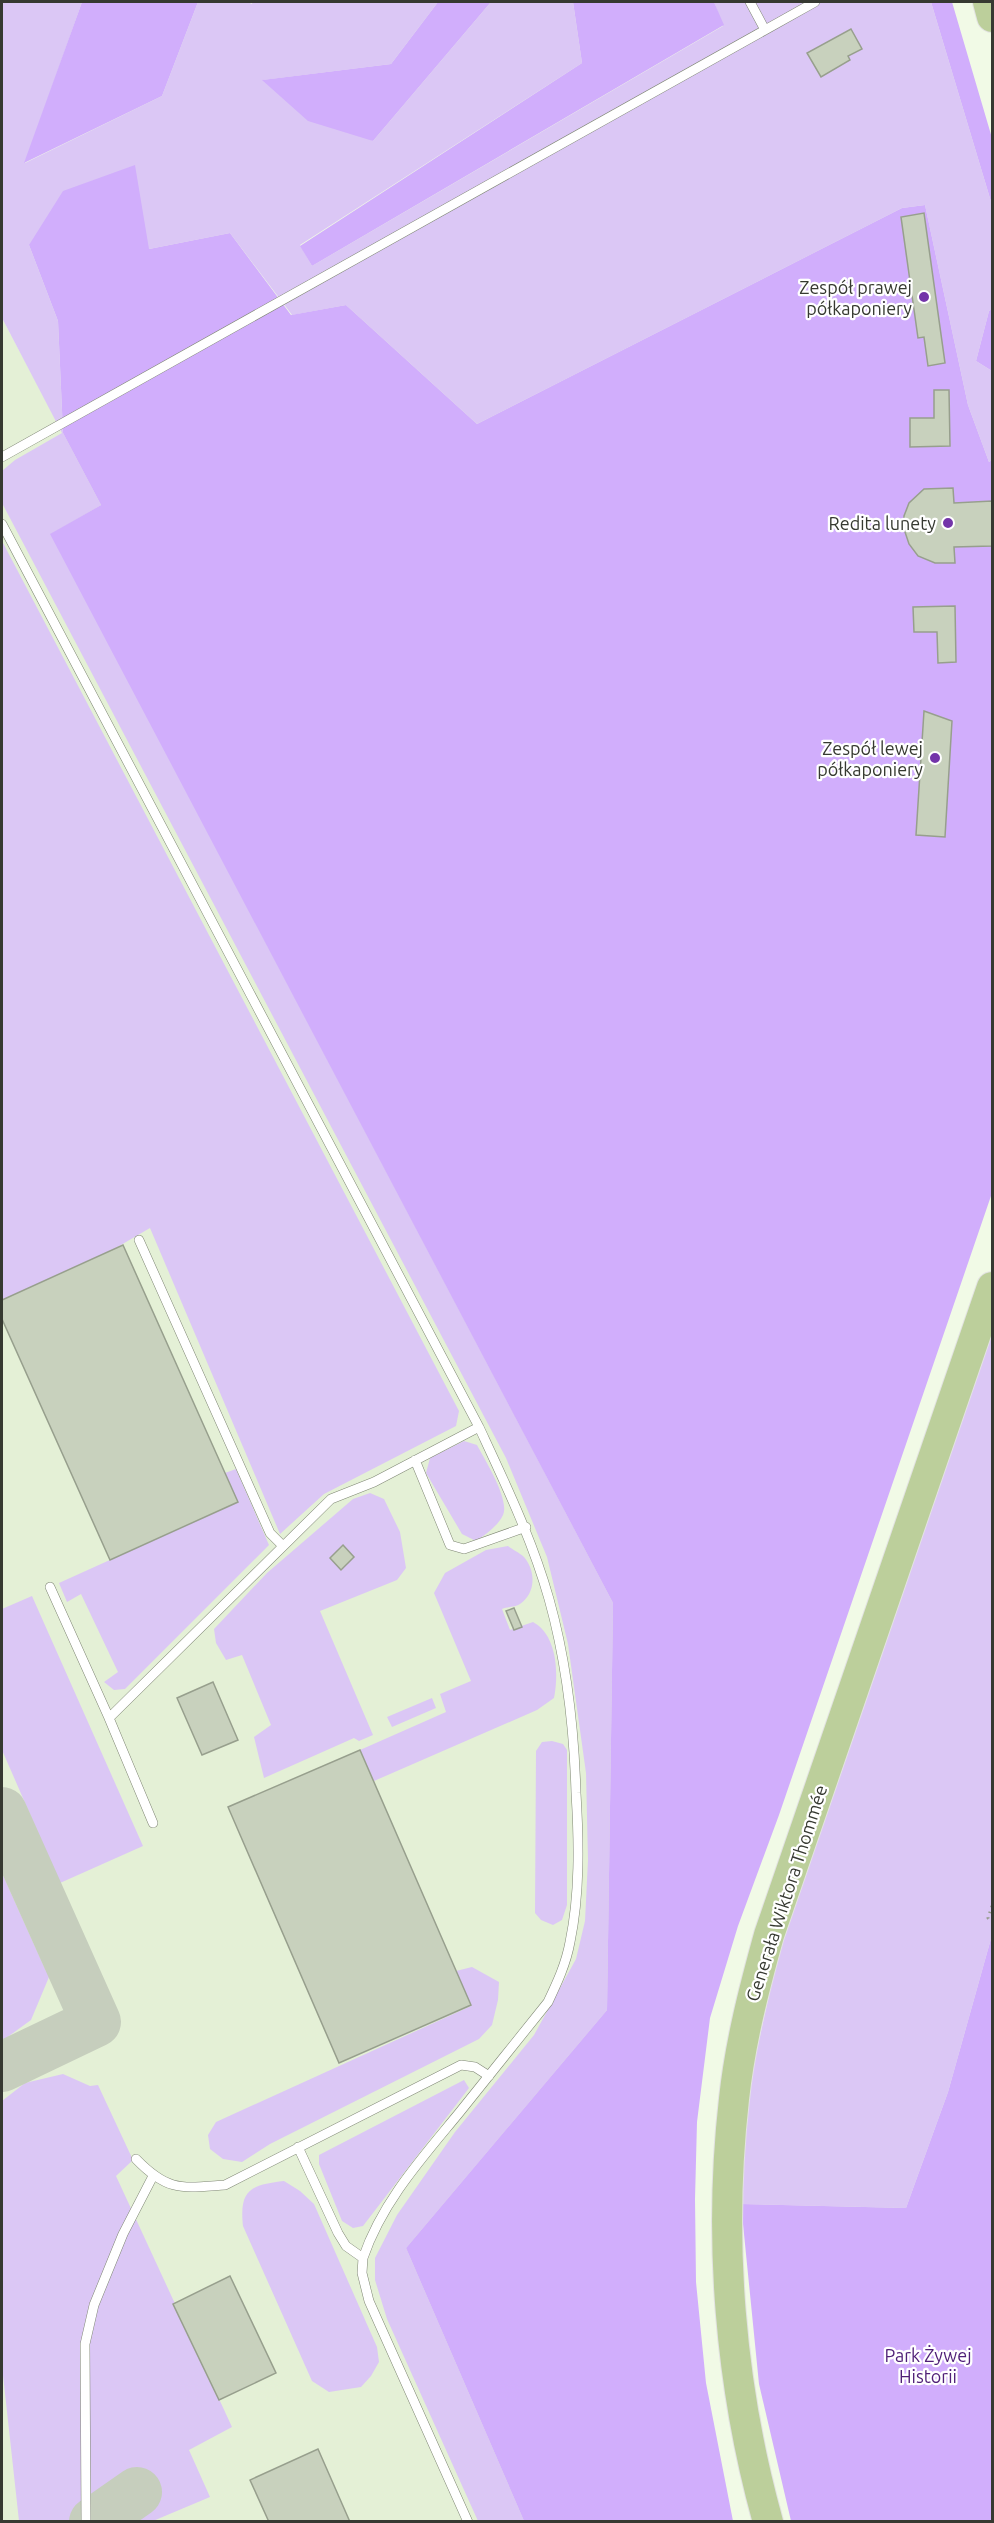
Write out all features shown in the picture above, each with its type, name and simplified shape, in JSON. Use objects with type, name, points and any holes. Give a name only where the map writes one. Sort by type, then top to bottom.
[{"type":"main road","points":[[988,2],[993,17]]},
{"type":"main road","name":"Generała Wiktora Thommée","points":[[768,2522],[758,2486],[743,2401],[729,2281],[729,2154],[742,2043],[769,1935],[993,1287]]},
{"type":"lane","points":[[750,2],[765,30]]},
{"type":"lane","points":[[2,457],[815,2]]},
{"type":"lane","points":[[2,524],[479,1427],[526,1527],[550,1600],[573,1722],[579,1839],[575,1913],[570,1945],[560,1976],[548,2002],[414,2167],[370,2236],[363,2258],[362,2273],[369,2301],[468,2522]]},
{"type":"lane","points":[[139,1240],[270,1533],[283,1546]]},
{"type":"lane","points":[[109,1718],[331,1499],[374,1482],[479,1427]]},
{"type":"lane","points":[[415,1460],[450,1545],[464,1550],[526,1527]]},
{"type":"lane","points":[[50,1587],[153,1823]]},
{"type":"lane","points":[[136,2159],[162,2182],[189,2187],[225,2185],[461,2065],[475,2067],[489,2076]]},
{"type":"lane","points":[[298,2147],[338,2233],[346,2246],[363,2258]]},
{"type":"lane","points":[[86,2522],[86,2344],[94,2305],[123,2234],[153,2176]]},
{"type":"path","points":[[993,1906],[988,1918],[993,1921]]},
{"type":"shaded area","points":[[2,2],[82,2],[25,163],[162,96],[198,2],[250,2],[251,4],[254,2],[438,2],[391,64],[263,80],[373,141],[491,2],[573,2],[582,63],[300,245],[312,266],[723,26],[714,2],[931,2],[992,205],[992,309],[989,311],[976,361],[992,371],[992,460],[989,462],[968,405],[925,205],[902,208],[477,424],[346,305],[292,315],[230,233],[149,249],[29,245],[58,321],[63,433],[101,505],[51,534],[613,1603],[607,2010],[406,2248],[524,2521],[478,2521],[387,2319],[375,2280],[375,2258],[397,2215],[455,2132],[534,2035],[576,1959],[585,1921],[588,1860],[586,1773],[568,1644],[547,1557],[506,1458],[2,503],[2,471],[15,460],[62,433],[2,318]]},
{"type":"shaded area","points":[[2,318],[101,505],[51,534],[613,1603],[607,2010],[406,2248],[524,2521],[2,2521]]},
{"type":"shaded area","points":[[2,541],[459,1411],[456,1426],[324,1494],[280,1534],[150,1228],[114,1249],[2,1300]]},
{"type":"shaded area","points":[[992,1334],[992,1935],[948,2092],[906,2208],[741,2204],[748,2090],[777,1959]]},
{"type":"shaded area","points":[[464,1441],[477,1445],[496,1480],[504,1508],[498,1523],[476,1541],[462,1534],[426,1473],[430,1458]]},
{"type":"shaded area","points":[[236,1469],[269,1545],[125,1689],[114,1690],[104,1682],[118,1672],[81,1594],[67,1602],[59,1583],[238,1502],[225,1473]]},
{"type":"shaded area","points":[[370,1493],[384,1499],[400,1532],[406,1568],[397,1580],[320,1611],[373,1735],[359,1741],[354,1738],[264,1778],[254,1737],[271,1725],[242,1655],[226,1660],[216,1643],[214,1629],[267,1573],[353,1499]]},
{"type":"shaded area","points":[[508,1546],[528,1563],[532,1582],[525,1599],[518,1605],[502,1609],[510,1630],[533,1622],[547,1636],[552,1645],[556,1666],[554,1698],[537,1710],[374,1781],[360,1750],[446,1712],[440,1694],[471,1681],[434,1593],[445,1573],[486,1550]]},
{"type":"shaded area","points":[[32,1596],[143,1846],[60,1883],[2,1750],[2,1609]]},
{"type":"shaded area","points":[[432,1698],[436,1708],[392,1727],[387,1717]]},
{"type":"shaded area","points":[[552,1741],[563,1744],[567,1750],[567,1905],[562,1920],[553,1925],[541,1920],[535,1913],[536,1751],[542,1742]]},
{"type":"shaded area","points":[[2,1873],[46,1971],[53,1968],[55,1974],[49,1977],[31,2020],[2,2041]]},
{"type":"shaded area","points":[[472,1967],[499,1982],[498,2000],[492,2025],[479,2039],[270,2144],[242,2162],[223,2159],[210,2149],[208,2135],[216,2122],[471,2006],[456,1971]]},
{"type":"shaded area","points":[[63,2074],[90,2086],[98,2085],[133,2160],[116,2176],[232,2427],[189,2450],[210,2497],[153,2521],[19,2521],[2,2366],[2,2101],[25,2083]]},
{"type":"shaded area","points":[[464,2080],[469,2088],[363,2226],[353,2228],[342,2221],[319,2164],[319,2155]]},
{"type":"shaded area","points":[[284,2181],[314,2204],[377,2347],[379,2362],[361,2387],[329,2392],[312,2381],[243,2226],[243,2204],[250,2191],[255,2187]]},
{"type":"green space","points":[[82,2],[198,2],[162,96],[24,163]]},
{"type":"green space","points":[[438,2],[491,2],[373,141],[308,121],[262,80],[391,64]]},
{"type":"green space","points":[[573,2],[714,2],[724,25],[312,266],[300,246],[582,63]]},
{"type":"green space","points":[[931,2],[952,2],[992,138],[992,205]]},
{"type":"green space","points":[[135,165],[149,249],[230,233],[291,315],[346,305],[477,424],[902,208],[925,205],[968,405],[989,462],[992,460],[992,1193],[779,1815],[738,1926],[710,2018],[697,2122],[696,2282],[706,2383],[733,2521],[524,2521],[406,2248],[607,2010],[613,1603],[50,534],[101,505],[63,433],[58,321],[29,245],[63,191]]},
{"type":"green space","points":[[992,309],[992,371],[976,361],[989,311]]},
{"type":"green space","name":"Park Żywej Historii","points":[[992,1935],[992,2521],[791,2521],[759,2384],[741,2204],[906,2208],[948,2092]]},
{"type":"building","points":[[851,29],[862,49],[848,56],[850,60],[821,77],[807,53]]},
{"type":"building","name":"Zespół prawej półkaponiery","points":[[924,213],[945,363],[928,366],[924,337],[918,338],[901,217]]},
{"type":"building","points":[[934,390],[949,390],[950,446],[910,447],[910,418],[934,418]]},
{"type":"building","name":"Redita lunety","points":[[953,488],[954,503],[992,501],[992,546],[954,547],[955,563],[935,563],[918,556],[909,544],[904,529],[904,516],[909,503],[924,489]]},
{"type":"building","points":[[955,606],[956,662],[938,663],[937,632],[914,632],[913,607]]},
{"type":"building","name":"Zespół lewej półkaponiery","points":[[924,711],[952,721],[945,837],[916,835]]},
{"type":"building","points":[[123,1245],[238,1502],[110,1560],[2,1319],[2,1300]]},
{"type":"building","points":[[343,1545],[354,1557],[341,1570],[330,1558]]},
{"type":"building","points":[[514,1608],[522,1627],[514,1630],[506,1611]]},
{"type":"building","points":[[213,1682],[238,1740],[202,1755],[177,1698]]},
{"type":"building","points":[[360,1750],[471,2005],[339,2063],[228,1807]]},
{"type":"building","points":[[230,2276],[276,2373],[219,2400],[173,2304]]},
{"type":"building","points":[[318,2449],[350,2522],[269,2522],[250,2480]]},
{"type":"taxiway","points":[[2,1812],[96,2022],[2,2067]]},
{"type":"taxiway","points":[[94,2522],[137,2492]]},
{"type":"place","name":"Zespół prawej półkaponiery","points":[[924,297]]},
{"type":"place","name":"Redita lunety","points":[[948,523]]},
{"type":"place","name":"Zespół lewej półkaponiery","points":[[935,758]]}]
